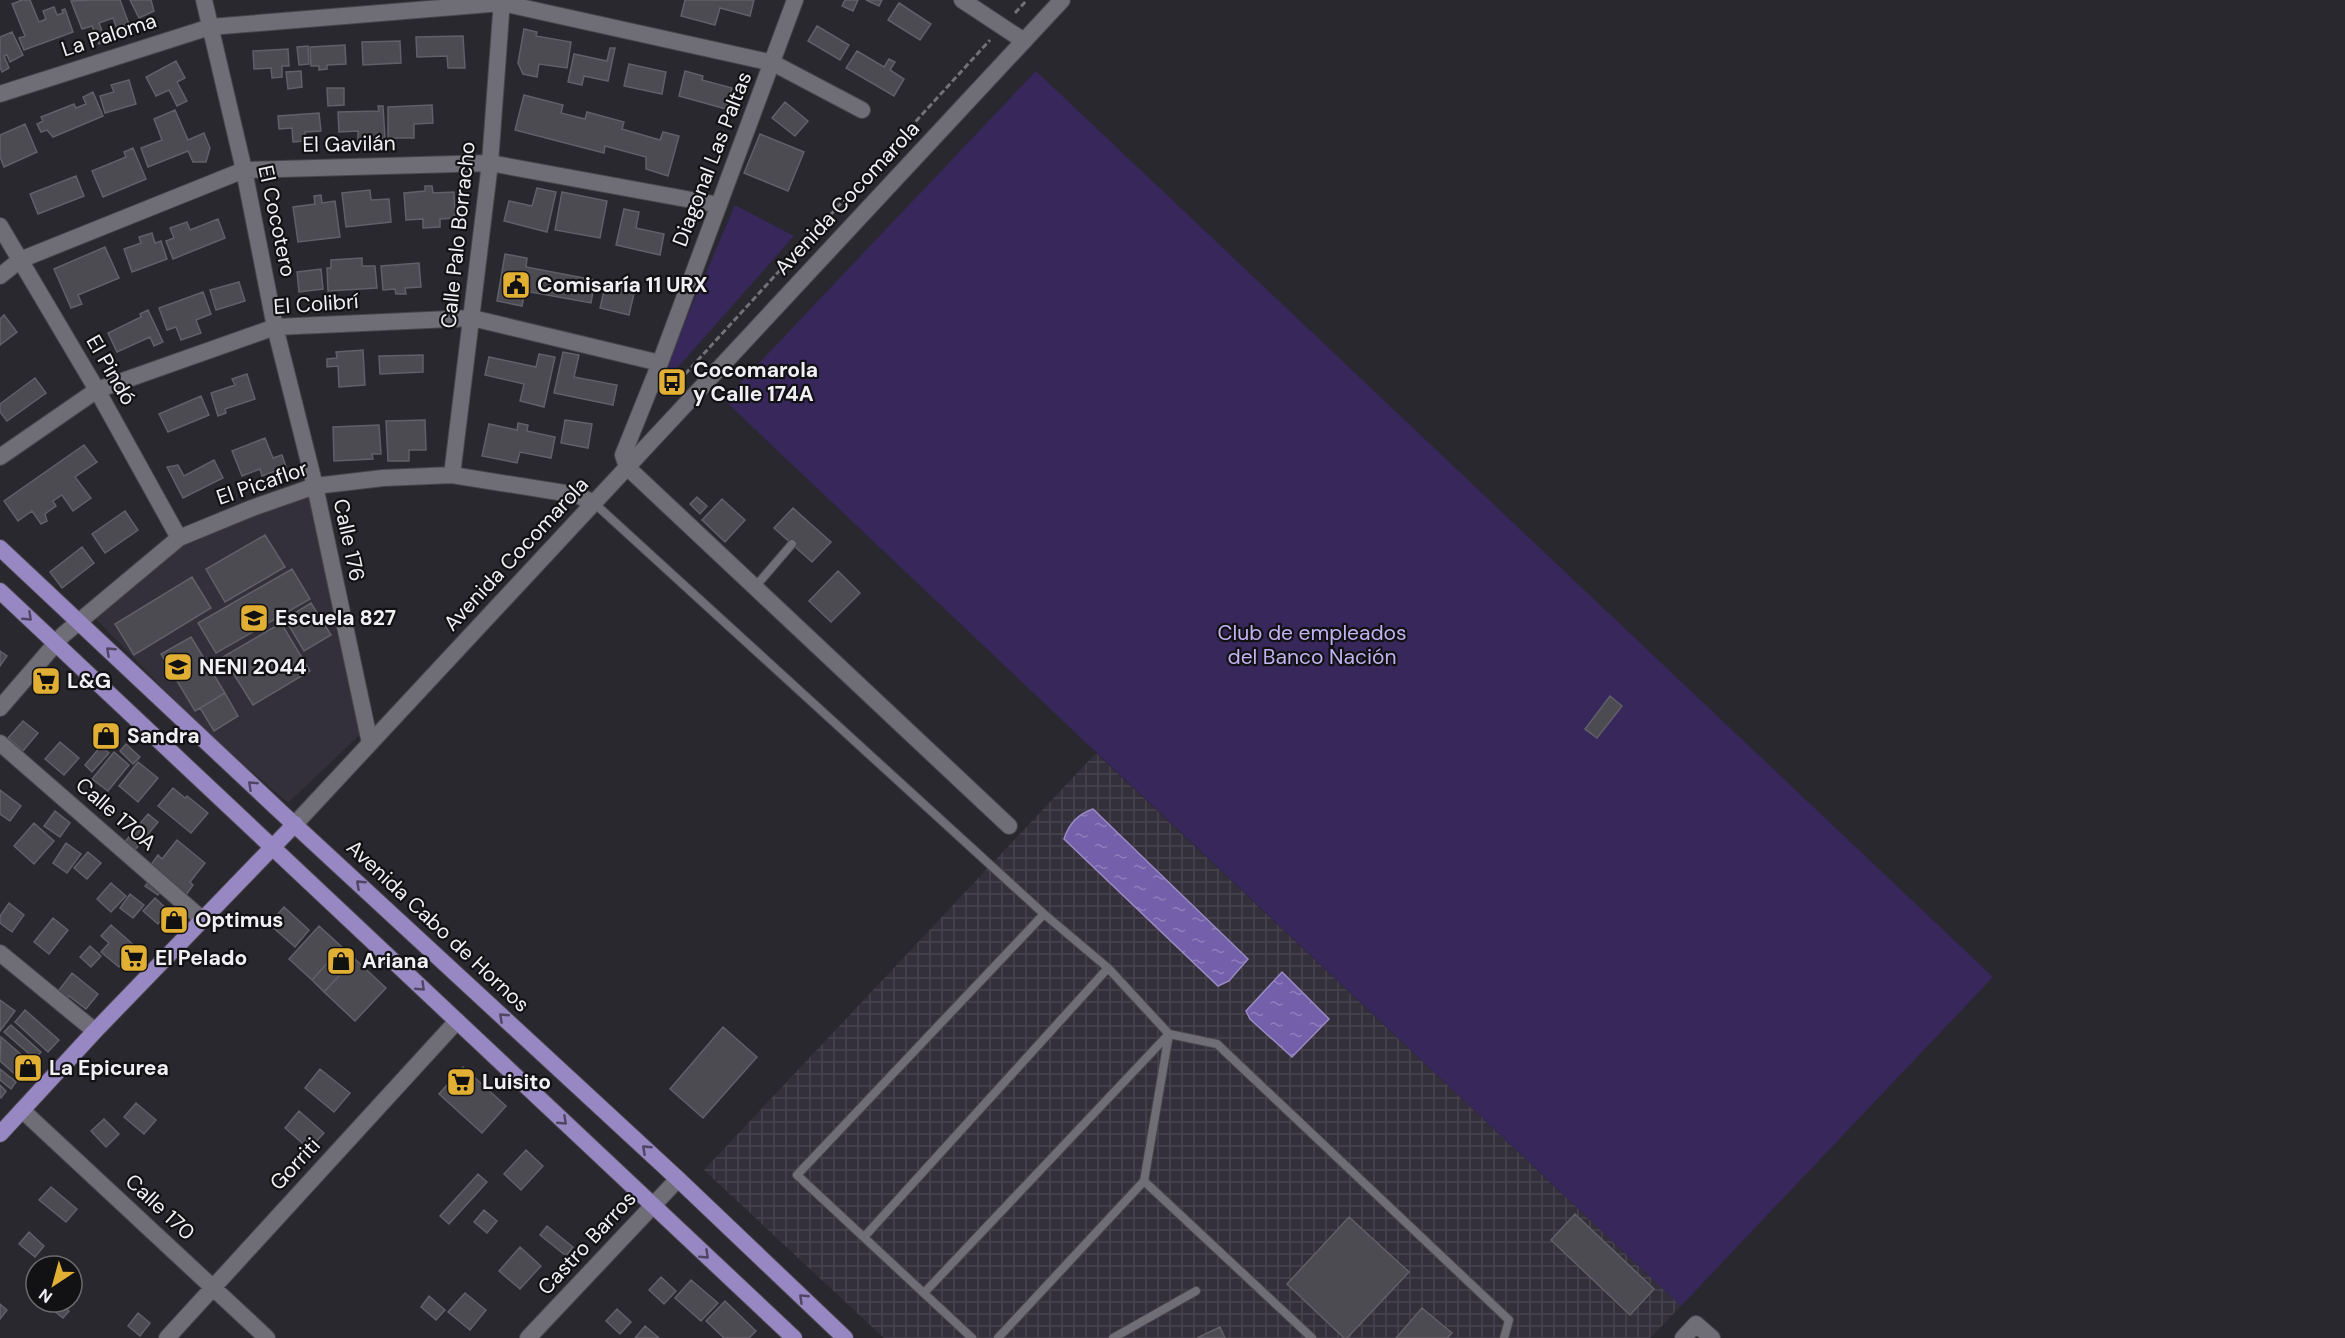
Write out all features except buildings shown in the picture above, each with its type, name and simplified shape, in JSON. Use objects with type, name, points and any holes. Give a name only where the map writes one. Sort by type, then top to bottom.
[{"type":"main road","name":"Avenida Cabo de Hornos","points":[[0,548],[678,1179],[845,1338]]},
{"type":"main road","points":[[0,591],[794,1338]]},
{"type":"main road","name":"Avenida Cocomarola","points":[[0,1134],[95,1031],[295,824]]},
{"type":"street","name":"El Cocotero","points":[[204,0],[244,170],[275,327],[315,486]]},
{"type":"street","name":"Diagonal Las Paltas","points":[[627,467],[623,455],[660,363],[795,0]]},
{"type":"street","points":[[962,0],[1024,41]]},
{"type":"street","name":"Avenida Cocomarola","points":[[295,824],[1062,0]]},
{"type":"street","name":"La Paloma","points":[[0,94],[210,27],[502,2],[773,63],[862,110]]},
{"type":"street","name":"Calle Palo Borracho","points":[[452,475],[490,163],[502,2]]},
{"type":"street","name":"El Gavilán","points":[[0,276],[20,260],[244,170],[490,163],[719,205]]},
{"type":"street","name":"El Pindó","points":[[0,226],[97,390],[179,538]]},
{"type":"street","name":"El Colibrí","points":[[0,457],[97,390],[275,327],[472,318],[660,363]]},
{"type":"street","points":[[627,467],[1008,826]]},
{"type":"street","name":"El Picaflor","points":[[0,708],[63,635],[179,538],[252,508],[315,486],[383,478],[452,475],[577,495],[594,503]]},
{"type":"street","name":"Calle 176","points":[[315,486],[370,743]]},
{"type":"street","name":"Calle 170A","points":[[0,743],[202,919]]},
{"type":"street","points":[[0,953],[95,1031]]},
{"type":"street","name":"Gorriti","points":[[167,1338],[457,1022]]},
{"type":"street","name":"Calle 170","points":[[22,1110],[267,1338]]},
{"type":"street","name":"Castro Barros","points":[[528,1338],[678,1179]]},
{"type":"street","points":[[1683,1338],[1696,1324],[1712,1338]]},
{"type":"lane","points":[[594,503],[1044,914],[1108,968],[1168,1034],[1217,1044],[1509,1320],[1504,1338]]},
{"type":"lane","points":[[755,587],[792,544]]},
{"type":"lane","points":[[972,1338],[797,1175],[1044,914]]},
{"type":"lane","points":[[864,1237],[1108,968]]},
{"type":"lane","points":[[998,1338],[1144,1181],[1168,1034]]},
{"type":"lane","points":[[924,1293],[1168,1034]]},
{"type":"lane","points":[[1144,1181],[1312,1338]]},
{"type":"lane","points":[[1113,1338],[1196,1291]]},
{"type":"shaded area","points":[[315,486],[366,729],[288,803],[199,725],[90,613],[185,543]]},
{"type":"shaded area","points":[[1096,753],[1681,1306],[1650,1338],[884,1338],[704,1170]]},
{"type":"green space","name":"Club de empleados del Banco Nación","points":[[1036,71],[1993,977],[1681,1306],[724,400]]},
{"type":"green space","points":[[735,205],[794,236],[671,375],[664,370]]},
{"type":"water","points":[[1093,809],[1248,959],[1229,981],[1218,986],[1064,839],[1075,820]]},
{"type":"water","points":[[1282,972],[1329,1019],[1292,1057],[1250,1019],[1246,1011]]},
{"type":"place","name":"Comisaría 11 URX","points":[[516,285]]},
{"type":"place","name":"Cocomarola y Calle 174A","points":[[672,382]]},
{"type":"place","name":"Escuela 827","points":[[254,618]]},
{"type":"place","name":"NENI 2044","points":[[178,667]]},
{"type":"place","name":"L&G","points":[[46,681]]},
{"type":"place","name":"Sandra","points":[[106,736]]},
{"type":"place","name":"Optimus","points":[[174,920]]},
{"type":"place","name":"El Pelado","points":[[134,958]]},
{"type":"place","name":"Ariana","points":[[341,961]]},
{"type":"place","name":"La Epicurea","points":[[28,1068]]},
{"type":"place","name":"Luisito","points":[[461,1082]]}]
